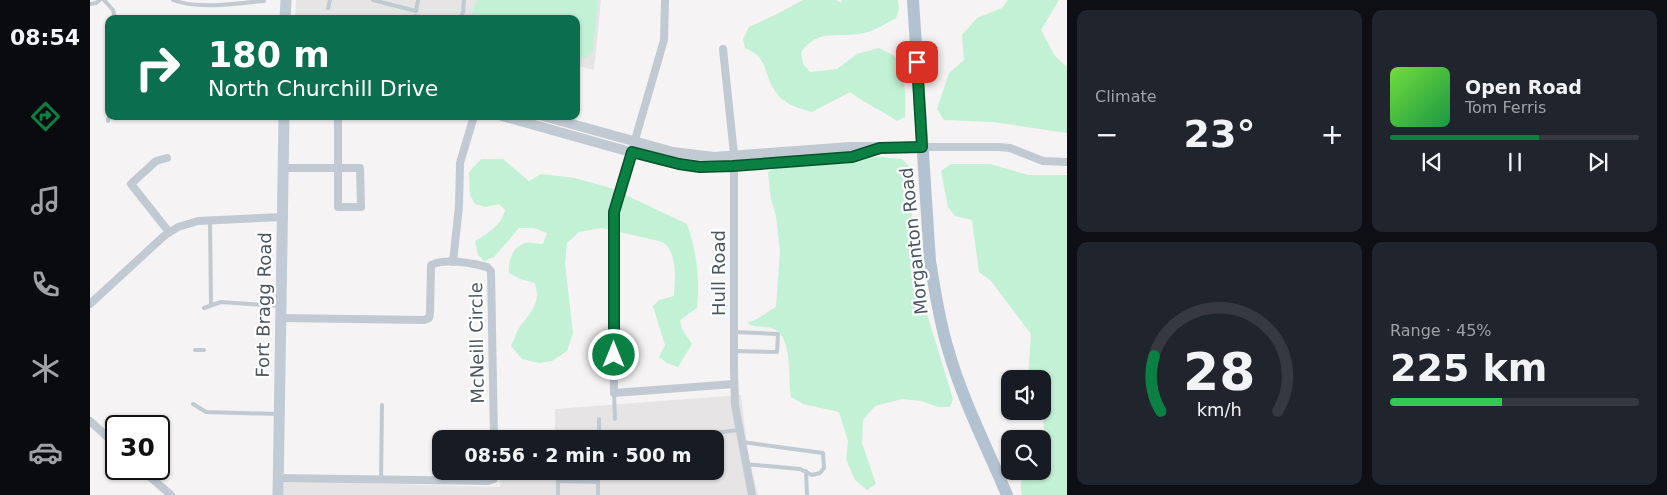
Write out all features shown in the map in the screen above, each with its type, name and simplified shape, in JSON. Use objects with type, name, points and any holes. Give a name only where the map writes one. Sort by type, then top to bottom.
[{"type":"main road","points":[[285,15],[286,0]]},
{"type":"main road","name":"Morganton Road","points":[[913,0],[930,261],[941,324],[958,380],[1008,495]]},
{"type":"main road","name":"Fort Bragg Road","points":[[278,495],[284,120]]},
{"type":"street","points":[[665,0],[664,40],[614,212],[614,393],[734,384]]},
{"type":"street","name":"Hull Road","points":[[723,49],[734,154],[735,405],[752,495]]},
{"type":"street","points":[[283,168],[338,168],[360,168],[360,207],[338,207],[338,168],[338,120]]},
{"type":"street","points":[[454,262],[459,206],[460,164],[473,120]]},
{"type":"street","points":[[519,120],[633,147],[714,157],[734,154],[850,147],[999,147],[1010,148],[1044,161],[1067,162]]},
{"type":"street","points":[[555,120],[679,164],[700,167],[852,157],[880,148]]},
{"type":"street","points":[[167,158],[156,161],[131,184],[169,232]]},
{"type":"street","points":[[90,304],[169,232],[187,224],[282,217]]},
{"type":"street","name":"McNeill Circle","points":[[281,318],[424,320],[429,318],[431,265],[437,262],[454,262],[487,267],[491,271],[494,430]]},
{"type":"street","points":[[90,421],[105,435]]},
{"type":"street","points":[[278,478],[432,480]]},
{"type":"street","points":[[154,480],[171,495]]},
{"type":"street","points":[[434,480],[491,480]]},
{"type":"lane","points":[[90,4],[100,0]]},
{"type":"lane","points":[[104,0],[113,10],[114,15]]},
{"type":"lane","points":[[173,0],[184,4],[196,5],[264,1]]},
{"type":"lane","points":[[328,8],[330,0]]},
{"type":"lane","points":[[373,0],[415,15],[418,0]]},
{"type":"lane","points":[[462,15],[464,0]]},
{"type":"lane","points":[[210,221],[211,304]]},
{"type":"lane","points":[[204,308],[221,302],[281,306]]},
{"type":"lane","points":[[734,332],[778,334],[777,352],[734,351]]},
{"type":"lane","points":[[195,350],[204,350]]},
{"type":"lane","points":[[614,393],[615,419]]},
{"type":"lane","points":[[193,404],[206,412],[280,414]]},
{"type":"lane","points":[[381,479],[382,406]]},
{"type":"lane","points":[[599,419],[599,430]]},
{"type":"lane","points":[[724,432],[739,430]]},
{"type":"lane","points":[[742,442],[823,452],[824,468],[820,474],[812,475],[800,469],[745,464]]},
{"type":"lane","points":[[806,471],[807,495]]},
{"type":"lane","points":[[558,495],[558,482],[598,482],[598,495]]},
{"type":"shaded area","points":[[296,0],[601,0],[594,70],[580,66],[580,15],[295,15]]},
{"type":"shaded area","points":[[741,395],[748,454],[758,495],[284,495],[284,481],[500,487],[500,480],[724,480],[724,430],[555,430],[555,409]]},
{"type":"green space","points":[[477,0],[598,0],[593,50],[586,58],[580,56],[580,15],[471,15]]},
{"type":"green space","points":[[803,0],[836,0],[841,3],[842,0],[898,0],[899,9],[896,18],[880,27],[854,35],[830,35],[815,39],[801,52],[803,64],[810,72],[837,69],[857,54],[879,48],[893,55],[899,64],[904,79],[905,117],[897,121],[850,92],[812,112],[791,105],[778,95],[771,85],[758,56],[745,48],[743,39],[749,27]]},
{"type":"green space","points":[[1008,0],[1059,0],[1041,30],[1055,56],[1067,67],[1067,133],[993,122],[944,120],[937,109],[949,73],[964,60],[962,35],[977,18],[1002,8]]},
{"type":"green space","points":[[878,157],[902,159],[910,167],[917,271],[928,317],[953,399],[950,407],[938,407],[921,401],[902,399],[875,406],[863,420],[862,443],[876,484],[867,490],[855,480],[846,459],[848,441],[839,412],[803,404],[791,397],[787,350],[780,334],[771,328],[754,326],[747,323],[776,307],[780,252],[768,172],[780,165]]},
{"type":"green space","points":[[481,159],[503,159],[529,181],[541,174],[575,178],[611,188],[687,224],[698,276],[698,298],[697,308],[680,320],[682,329],[692,344],[678,367],[667,363],[659,357],[665,345],[653,306],[659,300],[674,296],[674,267],[668,247],[663,242],[602,228],[579,232],[567,243],[565,264],[573,333],[567,351],[552,361],[539,363],[522,359],[511,346],[519,328],[534,307],[537,291],[535,283],[520,279],[509,273],[509,264],[517,247],[526,243],[543,244],[547,233],[534,228],[519,228],[494,257],[484,261],[478,255],[475,241],[497,225],[505,210],[499,204],[486,207],[475,204],[470,195],[469,172]]},
{"type":"green space","points":[[951,164],[990,164],[1028,175],[1067,175],[1067,495],[1022,495],[1022,480],[1051,480],[1051,430],[1044,430],[1043,420],[1051,420],[1051,370],[1029,370],[1031,334],[991,281],[979,272],[972,220],[955,216],[948,207],[941,171]]},
{"type":"route","points":[[614,355],[614,212],[632,152],[659,160],[700,167],[852,157],[880,148],[922,147],[917,62]]}]
